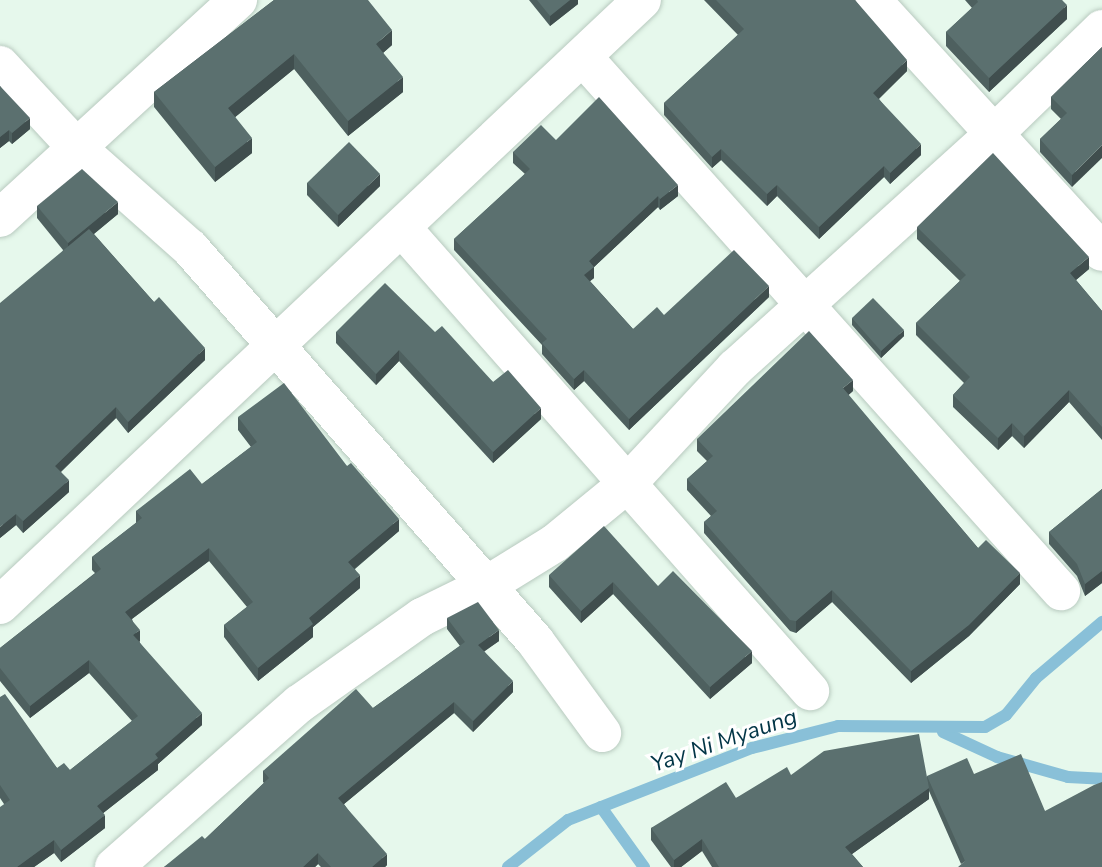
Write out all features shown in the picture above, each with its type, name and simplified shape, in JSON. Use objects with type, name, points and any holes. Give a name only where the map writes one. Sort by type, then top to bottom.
[{"type":"street","points":[[0,218],[75,146],[238,0]]},
{"type":"street","points":[[0,605],[403,229],[642,0]]},
{"type":"street","points":[[872,0],[1102,252]]},
{"type":"street","points":[[114,867],[299,704],[422,617],[487,585],[555,543],[628,484],[735,369],[993,135],[1102,29]]},
{"type":"street","points":[[583,57],[1061,591]]},
{"type":"street","points":[[0,65],[75,146],[190,248],[535,641],[601,733]]},
{"type":"street","points":[[403,229],[810,691]]},
{"type":"building","points":[[274,0],[368,0],[392,30],[376,44],[403,77],[348,121],[294,54],[228,108],[252,138],[215,167],[154,92]]},
{"type":"building","points":[[537,0],[570,0],[550,16]]},
{"type":"building","points":[[716,0],[855,0],[907,60],[873,93],[921,144],[890,173],[884,166],[819,227],[777,185],[767,194],[721,149],[712,157],[664,103],[744,29]]},
{"type":"building","points":[[977,0],[1062,0],[1067,5],[989,78],[946,32],[978,2]]},
{"type":"building","points":[[1102,47],[1102,145],[1072,175],[1040,139],[1067,113],[1051,97]]},
{"type":"building","points":[[0,86],[30,118],[12,133],[9,130],[0,137]]},
{"type":"building","points":[[599,97],[678,185],[660,199],[658,196],[589,261],[594,267],[584,275],[633,329],[657,307],[664,315],[734,250],[769,286],[629,419],[584,370],[574,379],[542,343],[547,339],[454,239],[530,169],[513,152],[541,125],[556,140]]},
{"type":"building","points":[[349,142],[380,174],[338,215],[307,183]]},
{"type":"building","points":[[993,153],[1089,257],[1070,273],[1102,311],[1102,427],[1069,390],[1024,436],[1012,423],[998,438],[953,395],[970,377],[916,323],[966,275],[917,227]]},
{"type":"building","points":[[82,169],[118,202],[68,243],[37,206]]},
{"type":"building","points":[[89,229],[154,302],[159,297],[205,348],[128,422],[116,407],[55,466],[69,480],[23,521],[16,514],[0,527],[0,303]]},
{"type":"building","points":[[385,283],[435,332],[442,326],[493,382],[508,370],[541,408],[493,452],[399,350],[376,374],[336,332]]},
{"type":"building","points":[[873,298],[904,330],[881,351],[852,318]]},
{"type":"building","points":[[809,331],[853,380],[843,388],[978,548],[986,540],[1020,573],[969,625],[911,671],[832,590],[796,621],[790,620],[704,522],[717,511],[687,479],[713,456],[697,439]]},
{"type":"building","points":[[284,383],[347,466],[351,463],[399,519],[348,562],[360,575],[309,618],[313,624],[258,668],[224,625],[253,602],[209,548],[125,612],[140,630],[133,635],[202,713],[155,754],[158,758],[97,806],[105,815],[61,850],[54,840],[17,867],[0,867],[0,807],[10,800],[0,785],[0,697],[5,694],[57,768],[64,763],[70,770],[138,716],[89,660],[30,706],[0,668],[0,648],[101,569],[92,557],[142,518],[136,511],[190,469],[202,484],[257,442],[238,417]]},
{"type":"building","points":[[1102,489],[1102,571],[1085,584],[1077,564],[1049,532]]},
{"type":"building","points":[[604,526],[658,586],[673,571],[752,651],[710,687],[613,582],[581,611],[549,575]]},
{"type":"building","points":[[478,602],[499,630],[478,645],[513,681],[473,721],[454,702],[338,798],[387,854],[372,867],[331,867],[318,853],[303,867],[164,867],[202,836],[205,839],[269,778],[263,771],[356,689],[373,708],[465,642],[447,618]]},
{"type":"building","points":[[919,734],[929,788],[845,847],[863,867],[719,867],[702,839],[674,860],[651,828],[726,782],[736,798],[787,767],[791,775],[824,751]]},
{"type":"building","points":[[1021,754],[1045,811],[1102,782],[1102,867],[958,867],[965,861],[927,776],[967,758],[974,774]]},
{"type":"waterway","name":"Yay Ni Myaung","points":[[508,867],[568,820],[752,748],[838,726],[985,727],[1006,715],[1036,678],[1102,622]]},
{"type":"waterway","points":[[943,732],[997,757],[1068,777],[1102,779]]},
{"type":"waterway","points":[[601,807],[644,867]]}]
